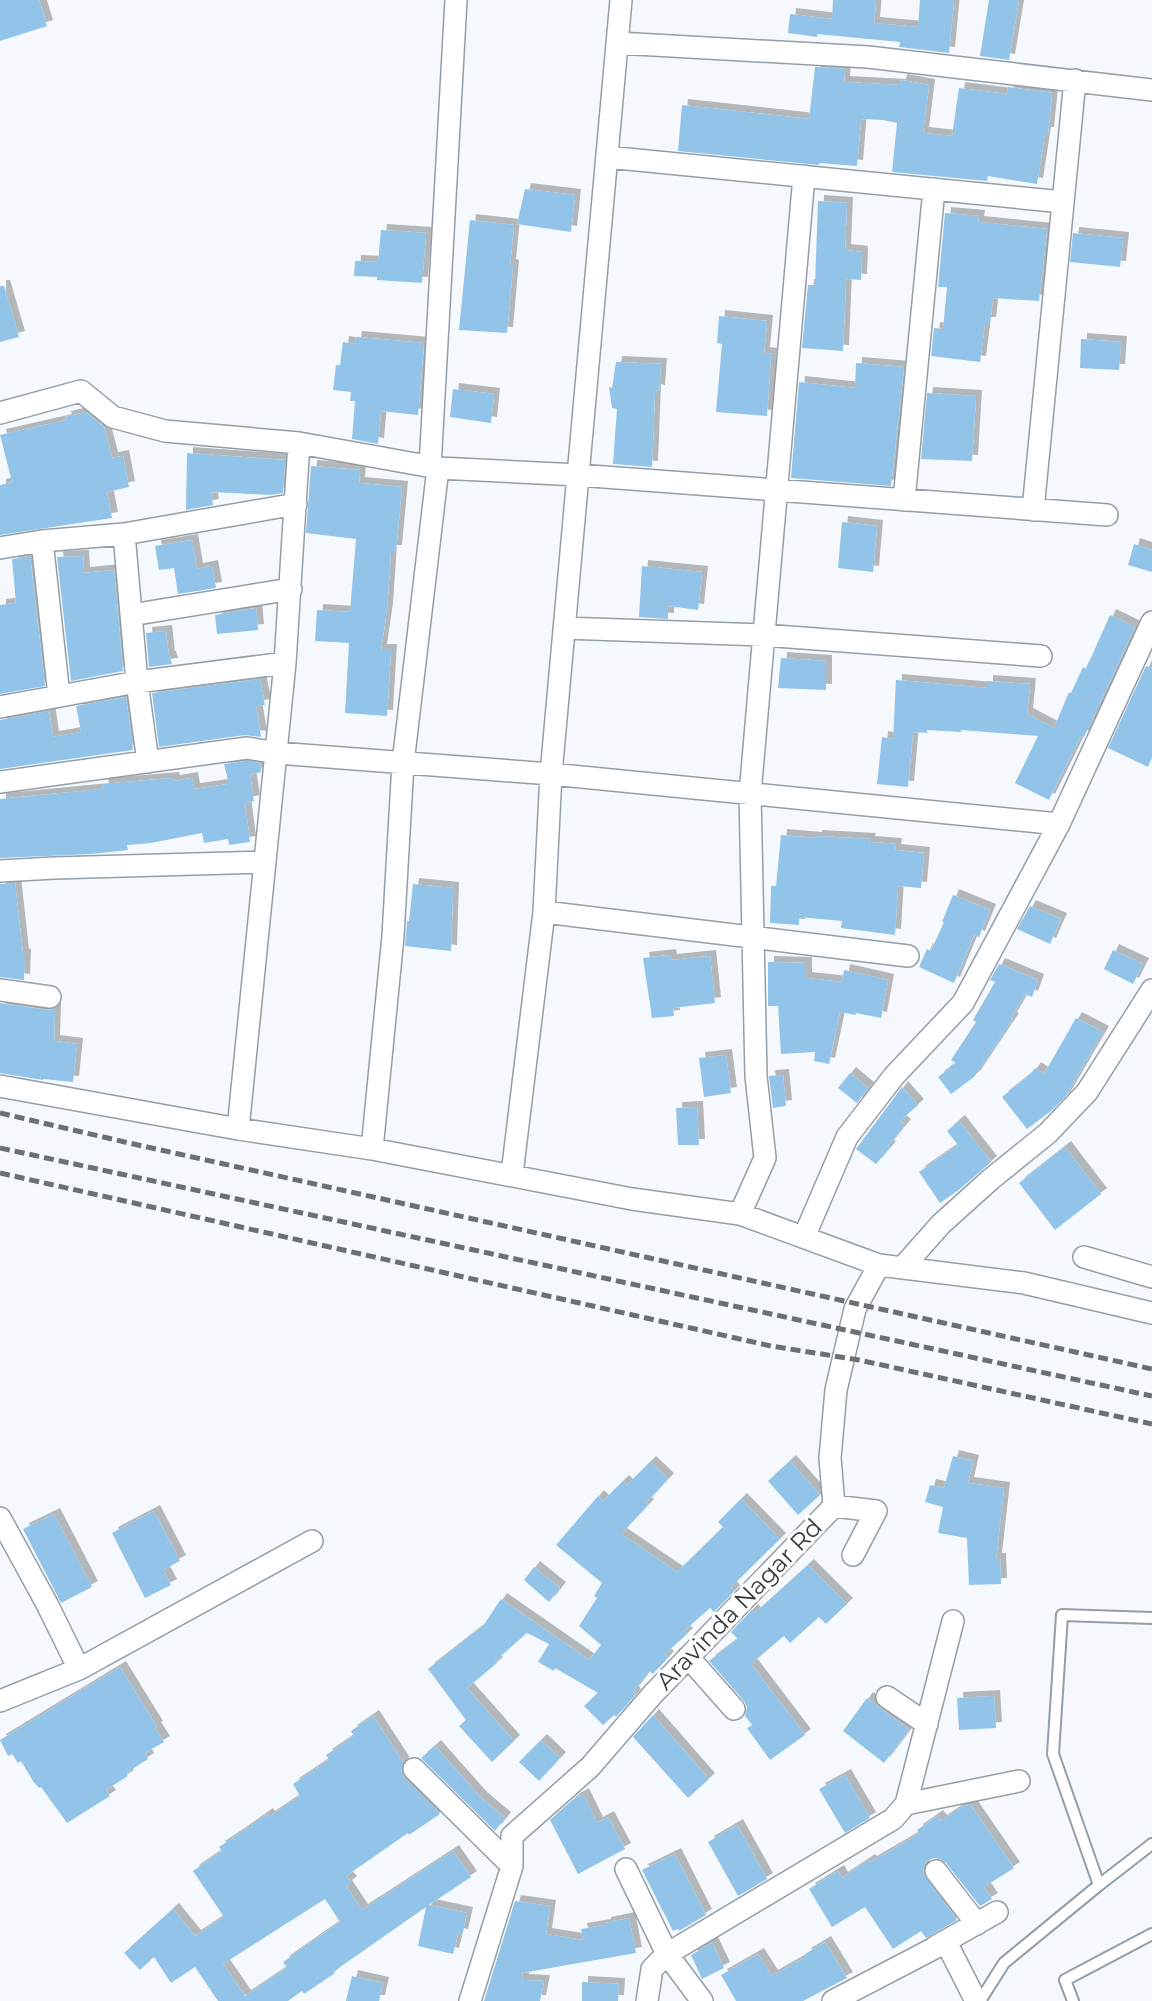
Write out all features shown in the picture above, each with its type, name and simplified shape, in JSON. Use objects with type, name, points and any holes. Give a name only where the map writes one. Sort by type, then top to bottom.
[{"type":"street","points":[[372,1149],[393,936],[403,763],[434,467],[456,0]]},
{"type":"street","points":[[512,1174],[544,912],[551,774],[621,0]]},
{"type":"street","points":[[618,43],[868,57],[1152,90]]},
{"type":"street","points":[[1033,510],[1075,80]]},
{"type":"street","points":[[607,157],[1063,202]]},
{"type":"street","points":[[740,1214],[765,1157],[756,1076],[750,794],[804,176]]},
{"type":"street","points":[[904,500],[933,189]]},
{"type":"street","points":[[0,413],[81,391],[113,417],[165,431],[299,443],[434,467],[578,475],[1107,515]]},
{"type":"street","points":[[238,1129],[263,862],[277,753],[291,589],[299,443]]},
{"type":"street","points":[[0,548],[42,541],[124,534],[296,504]]},
{"type":"street","points":[[124,534],[137,682],[148,762]]},
{"type":"street","points":[[42,541],[59,696]]},
{"type":"street","points":[[131,615],[291,589]]},
{"type":"street","points":[[803,1237],[847,1137],[894,1076],[963,1003],[1059,824],[1152,622]]},
{"type":"street","points":[[564,628],[763,635],[1041,656]]},
{"type":"street","points":[[0,707],[137,682],[285,663]]},
{"type":"street","points":[[0,782],[247,748],[277,753],[551,774],[1059,824]]},
{"type":"street","points":[[0,871],[263,862]]},
{"type":"street","points":[[544,912],[908,956]]},
{"type":"street","points":[[0,990],[50,998]]},
{"type":"street","points":[[903,1268],[942,1224],[991,1179],[1048,1133],[1087,1092],[1152,990]]},
{"type":"street","points":[[0,1086],[512,1174],[632,1199],[740,1214],[879,1265],[1024,1283],[1152,1313]]},
{"type":"street","points":[[1084,1257],[1152,1277]]},
{"type":"street","name":"Aravinda Nagar Rd","points":[[470,2001],[512,1866],[512,1836],[590,1767],[653,1694],[834,1507],[830,1458],[836,1390],[855,1309],[879,1265]]},
{"type":"street","points":[[834,1507],[876,1511],[853,1555]]},
{"type":"street","points":[[0,1518],[79,1669]]},
{"type":"street","points":[[0,1701],[79,1669],[312,1541]]},
{"type":"street","points":[[647,2001],[652,1969],[667,1954],[893,1819],[906,1804],[953,1621]]},
{"type":"street","points":[[688,1657],[734,1709]]},
{"type":"street","points":[[887,1698],[927,1724]]},
{"type":"street","points":[[414,1769],[512,1866]]},
{"type":"street","points":[[906,1804],[1019,1781]]},
{"type":"street","points":[[626,1869],[667,1954],[702,2001]]},
{"type":"street","points":[[936,1871],[977,1924]]},
{"type":"street","points":[[833,2001],[997,1912]]},
{"type":"street","points":[[933,1948],[946,1942],[978,2001]]},
{"type":"lane","points":[[1099,1885],[1053,1754],[1062,1615],[1152,1618]]},
{"type":"lane","points":[[978,2001],[1004,1963],[1152,1844]]},
{"type":"lane","points":[[1073,2001],[1065,1980],[1152,1934]]},
{"type":"building","points":[[0,0],[39,0],[47,26],[0,41]]},
{"type":"building","points":[[833,0],[876,0],[874,23],[918,27],[920,0],[954,0],[949,53],[899,47],[900,42],[788,33],[790,14],[832,19]]},
{"type":"building","points":[[989,0],[1019,0],[1009,60],[980,56]]},
{"type":"building","points":[[815,67],[845,69],[844,82],[900,85],[901,80],[929,85],[923,133],[952,136],[959,88],[1007,94],[1008,87],[1052,93],[1048,133],[1045,133],[1037,184],[988,176],[987,181],[892,172],[897,123],[883,120],[861,119],[857,166],[819,165],[678,151],[682,105],[809,119]]},
{"type":"building","points":[[525,189],[575,195],[571,232],[517,224]]},
{"type":"building","points":[[818,201],[847,203],[845,250],[862,252],[861,280],[846,279],[843,351],[802,348],[808,285],[815,285]]},
{"type":"building","points":[[945,213],[979,216],[978,222],[1047,229],[1039,301],[993,298],[990,323],[985,323],[980,362],[931,356],[934,328],[943,329],[947,287],[938,287]]},
{"type":"building","points":[[470,220],[514,225],[507,333],[459,330]]},
{"type":"building","points":[[381,230],[426,233],[422,283],[354,276],[355,261],[378,262]]},
{"type":"building","points":[[1073,233],[1123,238],[1120,267],[1070,262]]},
{"type":"building","points":[[0,286],[4,286],[19,337],[0,342]]},
{"type":"building","points":[[719,316],[767,321],[764,353],[771,354],[767,416],[716,412],[722,344],[717,343]]},
{"type":"building","points":[[356,337],[424,343],[418,415],[381,411],[378,444],[352,439],[355,401],[350,401],[351,392],[333,390],[336,365],[340,365],[343,342],[355,344]]},
{"type":"building","points":[[1081,339],[1121,342],[1119,370],[1080,368]]},
{"type":"building","points":[[616,362],[661,364],[659,391],[655,390],[652,467],[613,464],[617,409],[612,408],[609,387],[612,388]]},
{"type":"building","points":[[856,363],[904,367],[891,486],[791,478],[799,382],[855,388]]},
{"type":"building","points":[[453,389],[494,394],[491,423],[450,417]]},
{"type":"building","points":[[927,393],[976,396],[972,461],[921,459]]},
{"type":"building","points":[[86,412],[104,427],[112,458],[123,456],[129,487],[107,492],[112,518],[0,535],[0,485],[12,482],[0,435],[66,420],[65,417]]},
{"type":"building","points":[[187,453],[285,460],[283,493],[271,495],[211,492],[213,505],[186,510]]},
{"type":"building","points":[[311,466],[360,470],[359,483],[402,487],[396,551],[391,551],[381,650],[391,650],[387,716],[345,713],[349,643],[315,641],[317,610],[350,612],[356,539],[306,533]]},
{"type":"building","points":[[842,522],[877,526],[873,572],[838,568]]},
{"type":"building","points":[[192,540],[197,569],[212,566],[216,588],[178,594],[174,568],[159,570],[155,546]]},
{"type":"building","points":[[1134,544],[1152,550],[1152,572],[1128,565]]},
{"type":"building","points":[[30,556],[45,686],[0,694],[0,605],[16,603],[12,559]]},
{"type":"building","points":[[83,556],[84,573],[114,570],[123,671],[71,681],[57,557]]},
{"type":"building","points":[[642,566],[702,572],[698,610],[668,606],[668,619],[639,617]]},
{"type":"building","points":[[256,608],[258,630],[217,634],[215,615]]},
{"type":"building","points":[[1110,615],[1135,627],[1084,737],[1081,736],[1049,800],[1015,783],[1038,736],[961,730],[913,732],[908,787],[877,784],[882,737],[893,739],[896,680],[987,688],[987,681],[1030,684],[1027,714],[1054,728],[1069,692],[1071,693],[1083,667],[1086,669]]},
{"type":"building","points":[[166,631],[172,664],[149,667],[146,633]]},
{"type":"building","points":[[781,658],[826,661],[826,690],[778,688]]},
{"type":"building","points":[[1146,666],[1152,668],[1152,757],[1148,767],[1108,748]]},
{"type":"building","points":[[260,679],[265,705],[256,706],[261,737],[245,735],[159,747],[152,693]]},
{"type":"building","points":[[126,697],[133,750],[0,769],[0,720],[49,711],[53,737],[81,732],[76,706]]},
{"type":"building","points":[[247,761],[260,763],[261,769],[261,772],[250,775],[254,801],[245,803],[250,842],[229,845],[228,839],[204,843],[202,833],[127,845],[128,850],[0,858],[0,799],[103,789],[102,784],[173,778],[174,781],[192,778],[194,789],[229,784],[224,764]]},
{"type":"building","points":[[781,835],[870,839],[869,842],[896,844],[895,850],[924,853],[921,888],[898,886],[895,935],[841,928],[842,921],[799,917],[799,925],[770,923],[771,886],[776,886]]},
{"type":"building","points":[[15,883],[25,955],[24,980],[0,977],[0,884]]},
{"type":"building","points":[[413,884],[453,888],[451,951],[405,946]]},
{"type":"building","points":[[953,895],[990,910],[979,937],[974,935],[954,983],[919,967],[927,949],[931,951]]},
{"type":"building","points":[[1030,906],[1061,919],[1050,944],[1017,929]]},
{"type":"building","points":[[1113,950],[1143,964],[1133,984],[1104,969]]},
{"type":"building","points":[[670,955],[671,960],[710,956],[715,1003],[673,1008],[674,1016],[652,1018],[643,958]]},
{"type":"building","points":[[768,962],[806,963],[806,978],[842,982],[844,970],[888,980],[881,1018],[840,1012],[829,1064],[814,1061],[815,1052],[781,1054],[778,1006],[768,1006]]},
{"type":"building","points":[[999,964],[1038,980],[1032,997],[1025,994],[1011,1018],[1013,1019],[974,1077],[951,1094],[938,1077],[956,1063],[951,1060],[976,1022],[973,1020],[995,982],[990,980]]},
{"type":"building","points":[[0,1003],[55,1009],[54,1041],[77,1044],[73,1082],[0,1073]]},
{"type":"building","points":[[1076,1018],[1103,1032],[1065,1097],[1027,1129],[1002,1097],[1035,1068],[1044,1074]]},
{"type":"building","points":[[726,1055],[731,1093],[704,1097],[699,1058]]},
{"type":"building","points":[[850,1073],[868,1088],[857,1103],[838,1088]]},
{"type":"building","points":[[783,1075],[786,1106],[773,1108],[769,1076]]},
{"type":"building","points":[[902,1087],[918,1105],[900,1121],[905,1125],[876,1164],[856,1149]]},
{"type":"building","points":[[697,1107],[699,1145],[678,1145],[676,1108]]},
{"type":"building","points":[[959,1121],[991,1162],[940,1203],[919,1172],[958,1145],[947,1131]]},
{"type":"building","points":[[1065,1147],[1101,1194],[1055,1230],[1019,1183]]},
{"type":"building","points":[[953,1456],[973,1461],[968,1483],[1004,1488],[996,1559],[1000,1559],[1001,1584],[969,1585],[967,1538],[938,1533],[943,1507],[925,1502],[930,1485],[944,1488]]},
{"type":"building","points":[[790,1461],[820,1495],[798,1515],[768,1481]]},
{"type":"building","points":[[650,1462],[668,1479],[621,1534],[677,1572],[723,1527],[718,1522],[741,1499],[780,1539],[731,1587],[734,1591],[714,1612],[710,1608],[684,1631],[687,1634],[665,1654],[668,1657],[653,1674],[649,1671],[633,1692],[635,1695],[616,1717],[614,1715],[603,1725],[584,1706],[598,1693],[555,1668],[554,1671],[538,1662],[549,1644],[527,1633],[467,1688],[514,1741],[492,1762],[459,1726],[466,1720],[428,1669],[483,1626],[501,1599],[589,1660],[601,1645],[579,1626],[597,1598],[594,1596],[602,1583],[556,1545],[598,1496],[603,1501],[623,1481],[627,1485]]},
{"type":"building","points":[[154,1511],[180,1561],[163,1570],[171,1585],[145,1598],[112,1533]]},
{"type":"building","points":[[54,1514],[92,1587],[61,1603],[23,1529]]},
{"type":"building","points":[[808,1565],[847,1604],[826,1624],[819,1617],[790,1643],[784,1636],[751,1664],[805,1735],[770,1760],[747,1728],[752,1725],[745,1716],[747,1707],[744,1701],[709,1661],[738,1639],[731,1632],[752,1610],[755,1613]]},
{"type":"building","points":[[534,1567],[560,1588],[549,1602],[524,1580]]},
{"type":"building","points":[[120,1667],[164,1742],[145,1753],[148,1759],[106,1790],[110,1796],[67,1823],[41,1787],[33,1781],[21,1761],[18,1763],[12,1754],[8,1756],[0,1740]]},
{"type":"building","points":[[994,1696],[996,1728],[959,1730],[957,1698]]},
{"type":"building","points":[[867,1698],[909,1730],[884,1763],[843,1731]]},
{"type":"building","points":[[653,1715],[709,1779],[688,1798],[633,1737]]},
{"type":"building","points":[[373,1716],[403,1762],[401,1772],[404,1778],[440,1814],[346,1876],[351,1882],[346,1886],[362,1910],[453,1851],[471,1877],[429,1905],[467,1913],[462,1935],[458,1934],[453,1954],[418,1946],[426,1907],[333,1972],[335,1973],[304,1994],[302,1991],[288,2001],[218,2001],[195,1967],[171,1983],[154,1957],[140,1970],[124,1953],[173,1909],[195,1936],[224,1917],[193,1871],[222,1851],[219,1847],[267,1814],[269,1817],[300,1796],[293,1784],[329,1760],[326,1755],[354,1736],[351,1731]],"holes":[[[325,1899],[340,1922],[283,1962],[287,1968],[245,1996],[223,1964]]]},
{"type":"building","points":[[541,1740],[560,1758],[539,1781],[519,1762]]},
{"type":"building","points":[[435,1746],[481,1798],[505,1818],[495,1831],[421,1758]]},
{"type":"building","points":[[845,1775],[870,1818],[845,1833],[819,1789]]},
{"type":"building","points":[[583,1794],[597,1823],[608,1817],[625,1849],[578,1874],[550,1820]]},
{"type":"building","points":[[970,1804],[1014,1868],[984,1887],[992,1899],[980,1906],[946,1863],[934,1858],[924,1865],[923,1873],[957,1920],[926,1938],[921,1931],[893,1949],[865,1907],[832,1927],[809,1889],[838,1871],[842,1878],[869,1860],[871,1862],[919,1834],[917,1830],[937,1816],[941,1821]]},
{"type":"building","points":[[737,1825],[767,1879],[738,1896],[708,1842]]},
{"type":"building","points":[[675,1854],[706,1915],[679,1931],[673,1931],[642,1870]]},
{"type":"building","points":[[515,1901],[550,1906],[546,1934],[583,1940],[581,1929],[629,1918],[636,1953],[522,1973],[523,1980],[544,1981],[540,2001],[484,2001]]},
{"type":"building","points":[[825,1942],[847,1978],[803,2001],[736,2001],[721,1975],[758,1954],[772,1976]]},
{"type":"building","points":[[712,1943],[724,1968],[702,1979],[691,1955]]},
{"type":"building","points":[[352,1976],[383,1983],[379,2001],[346,2001]]},
{"type":"building","points":[[582,1982],[619,1984],[618,2001],[582,2001]]},
{"type":"railway","points":[[0,1113],[1152,1369]]},
{"type":"railway","points":[[0,1148],[1152,1396]]},
{"type":"railway","points":[[0,1173],[771,1346],[859,1360],[1152,1424]]}]
